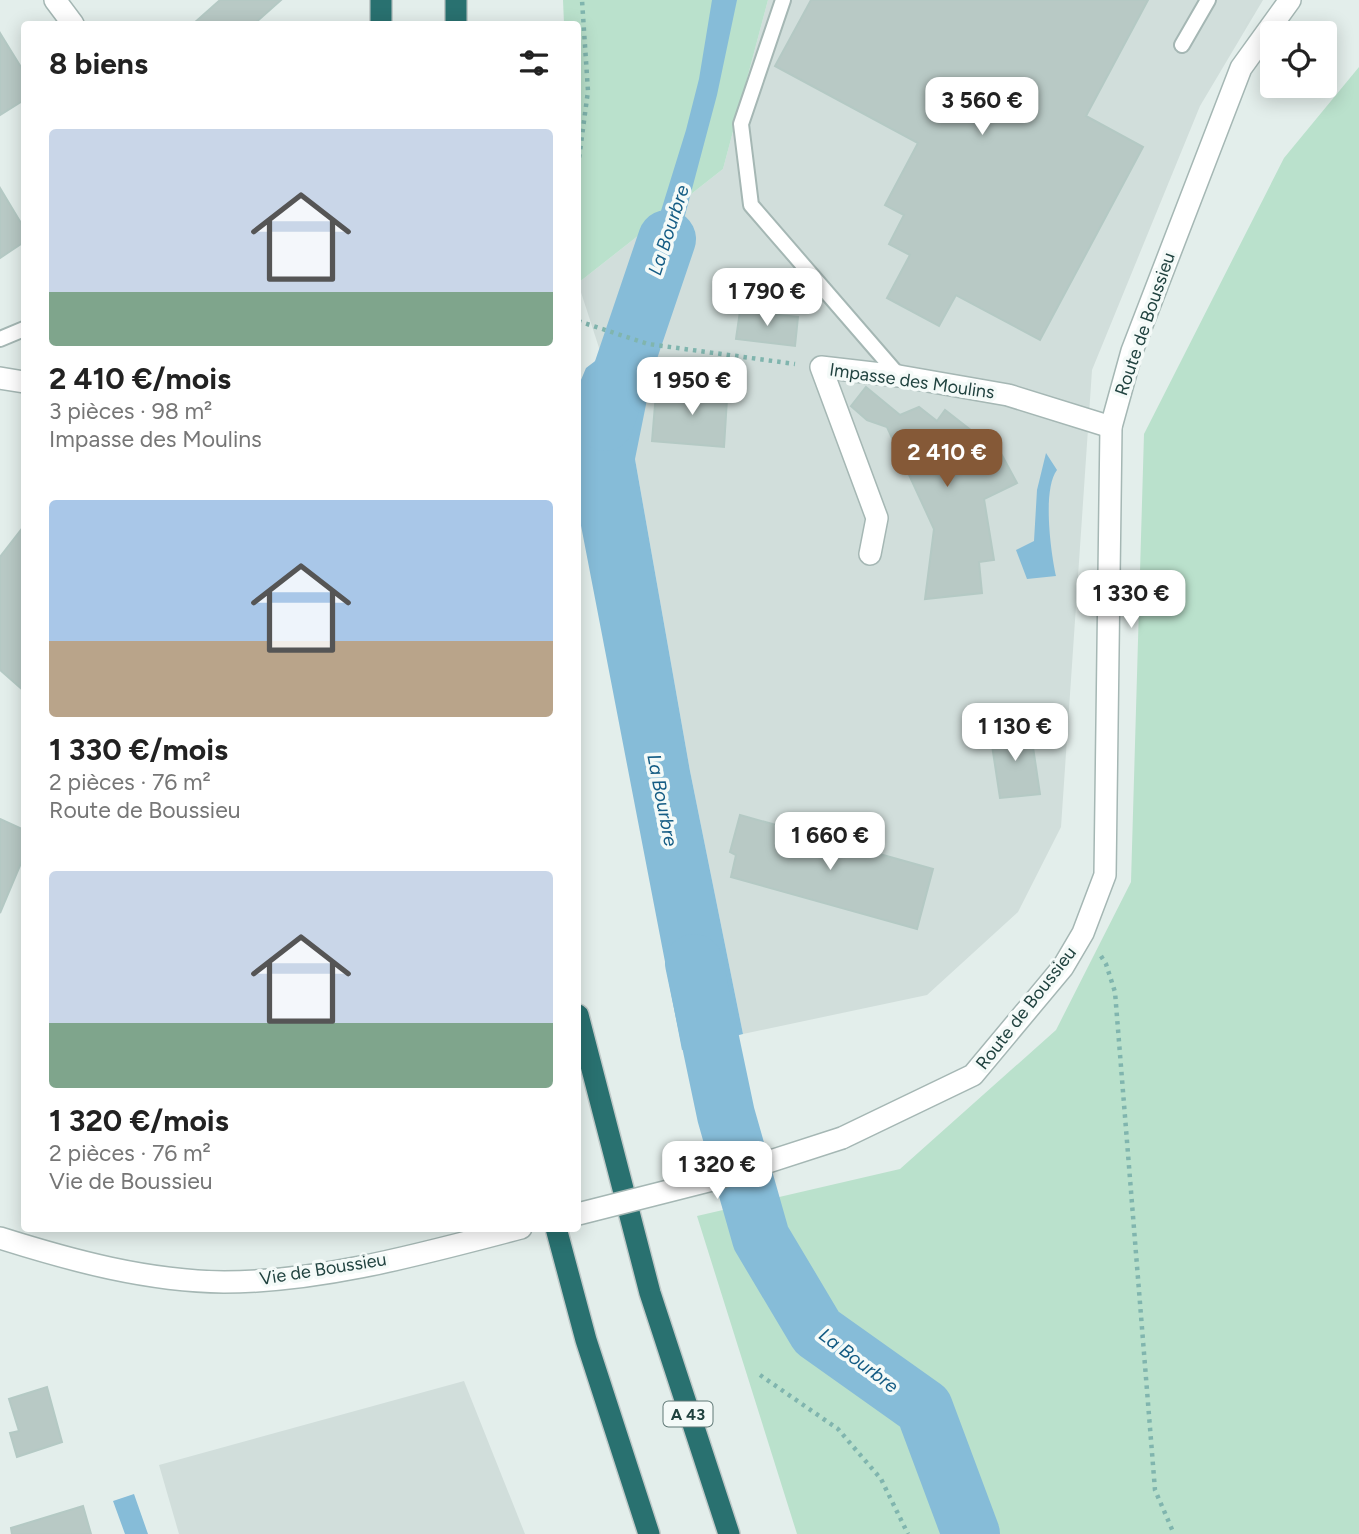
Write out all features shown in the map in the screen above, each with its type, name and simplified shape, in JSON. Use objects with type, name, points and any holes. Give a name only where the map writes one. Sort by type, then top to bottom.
[{"type":"highway","points":[[381,0],[381,21]]},
{"type":"highway","points":[[456,0],[456,21]]},
{"type":"highway","name":"A 43","points":[[581,1027],[650,1293],[729,1534]]},
{"type":"highway","points":[[557,1232],[586,1340],[649,1534]]},
{"type":"street","name":"Route de Boussieu","points":[[581,1213],[712,1180],[842,1138],[972,1075],[1063,967],[1083,933],[1105,875],[1111,427],[1132,351],[1241,68],[1290,0]]},
{"type":"street","name":"Impasse des Moulins","points":[[870,554],[877,518],[821,368],[899,376],[1007,395],[1111,427]]},
{"type":"street","points":[[0,378],[21,382]]},
{"type":"street","name":"Vie de Boussieu","points":[[0,1238],[108,1269],[161,1278],[224,1282],[284,1278],[447,1247],[505,1232]]},
{"type":"lane","points":[[783,0],[741,124],[751,205],[899,376]]},
{"type":"lane","points":[[1182,45],[1208,0]]},
{"type":"lane","points":[[0,339],[21,329]]},
{"type":"path","points":[[581,144],[588,91],[582,0]]},
{"type":"path","points":[[581,323],[648,344],[821,368]]},
{"type":"path","points":[[1083,933],[1107,964],[1115,992],[1155,1490],[1174,1534]]},
{"type":"path","points":[[760,1375],[838,1429],[881,1479],[908,1534]]},
{"type":"shaded area","points":[[768,0],[1263,0],[1200,106],[1092,370],[1061,827],[1018,912],[927,995],[743,1034],[690,771],[635,459],[581,292],[581,281],[723,169]]},
{"type":"shaded area","points":[[464,1381],[525,1534],[179,1534],[159,1465]]},
{"type":"green space","points":[[563,0],[768,0],[723,169],[581,281],[581,21],[564,21]]},
{"type":"green space","points":[[1359,67],[1359,1534],[797,1534],[697,1216],[900,1169],[1056,1030],[1131,882],[1144,434],[1284,158],[1333,98],[1337,98],[1337,94]]},
{"type":"water","points":[[712,0],[737,0],[717,95],[654,332],[643,313],[626,324],[686,130],[699,79]]},
{"type":"water","points":[[619,343],[656,355],[635,459],[690,771],[743,1034],[682,1050],[581,526],[581,380],[586,368]]},
{"type":"water","points":[[1046,453],[1057,470],[1052,479],[1049,506],[1050,538],[1056,576],[1027,579],[1016,550],[1034,541],[1037,490]]},
{"type":"water","points":[[134,1494],[148,1534],[125,1534],[113,1501]]},
{"type":"building","points":[[220,0],[281,0],[257,21],[196,21]]},
{"type":"building","points":[[811,0],[1148,0],[1086,116],[1143,147],[1040,340],[956,295],[939,326],[887,298],[910,255],[889,244],[904,215],[885,205],[918,143],[775,66]]},
{"type":"building","points":[[0,33],[21,67],[21,102],[0,115]]},
{"type":"building","points":[[0,188],[21,223],[21,244],[0,258]]},
{"type":"building","points":[[740,311],[798,317],[795,346],[736,339]]},
{"type":"building","points":[[704,382],[728,383],[724,447],[652,441],[656,393],[703,397]]},
{"type":"building","points":[[866,387],[900,415],[919,407],[937,421],[945,410],[981,438],[990,433],[1017,483],[984,499],[994,560],[979,562],[982,593],[925,599],[934,529],[887,427],[867,420],[851,406]]},
{"type":"building","points":[[21,530],[21,688],[0,670],[0,557]]},
{"type":"building","points":[[1030,727],[1040,794],[1000,798],[990,732]]},
{"type":"building","points":[[740,815],[933,869],[917,929],[731,877],[736,855],[730,852]]},
{"type":"building","points":[[0,819],[21,829],[21,863],[0,913]]},
{"type":"building","points":[[47,1387],[62,1442],[17,1457],[10,1433],[19,1431],[9,1399]]},
{"type":"building","points":[[83,1506],[91,1534],[12,1534],[11,1528]]},
{"type":"waterway","name":"La Bourbre","points":[[605,422],[667,239]]},
{"type":"waterway","name":"La Bourbre","points":[[694,963],[726,1115],[761,1238],[817,1332],[924,1408],[971,1534]]}]
